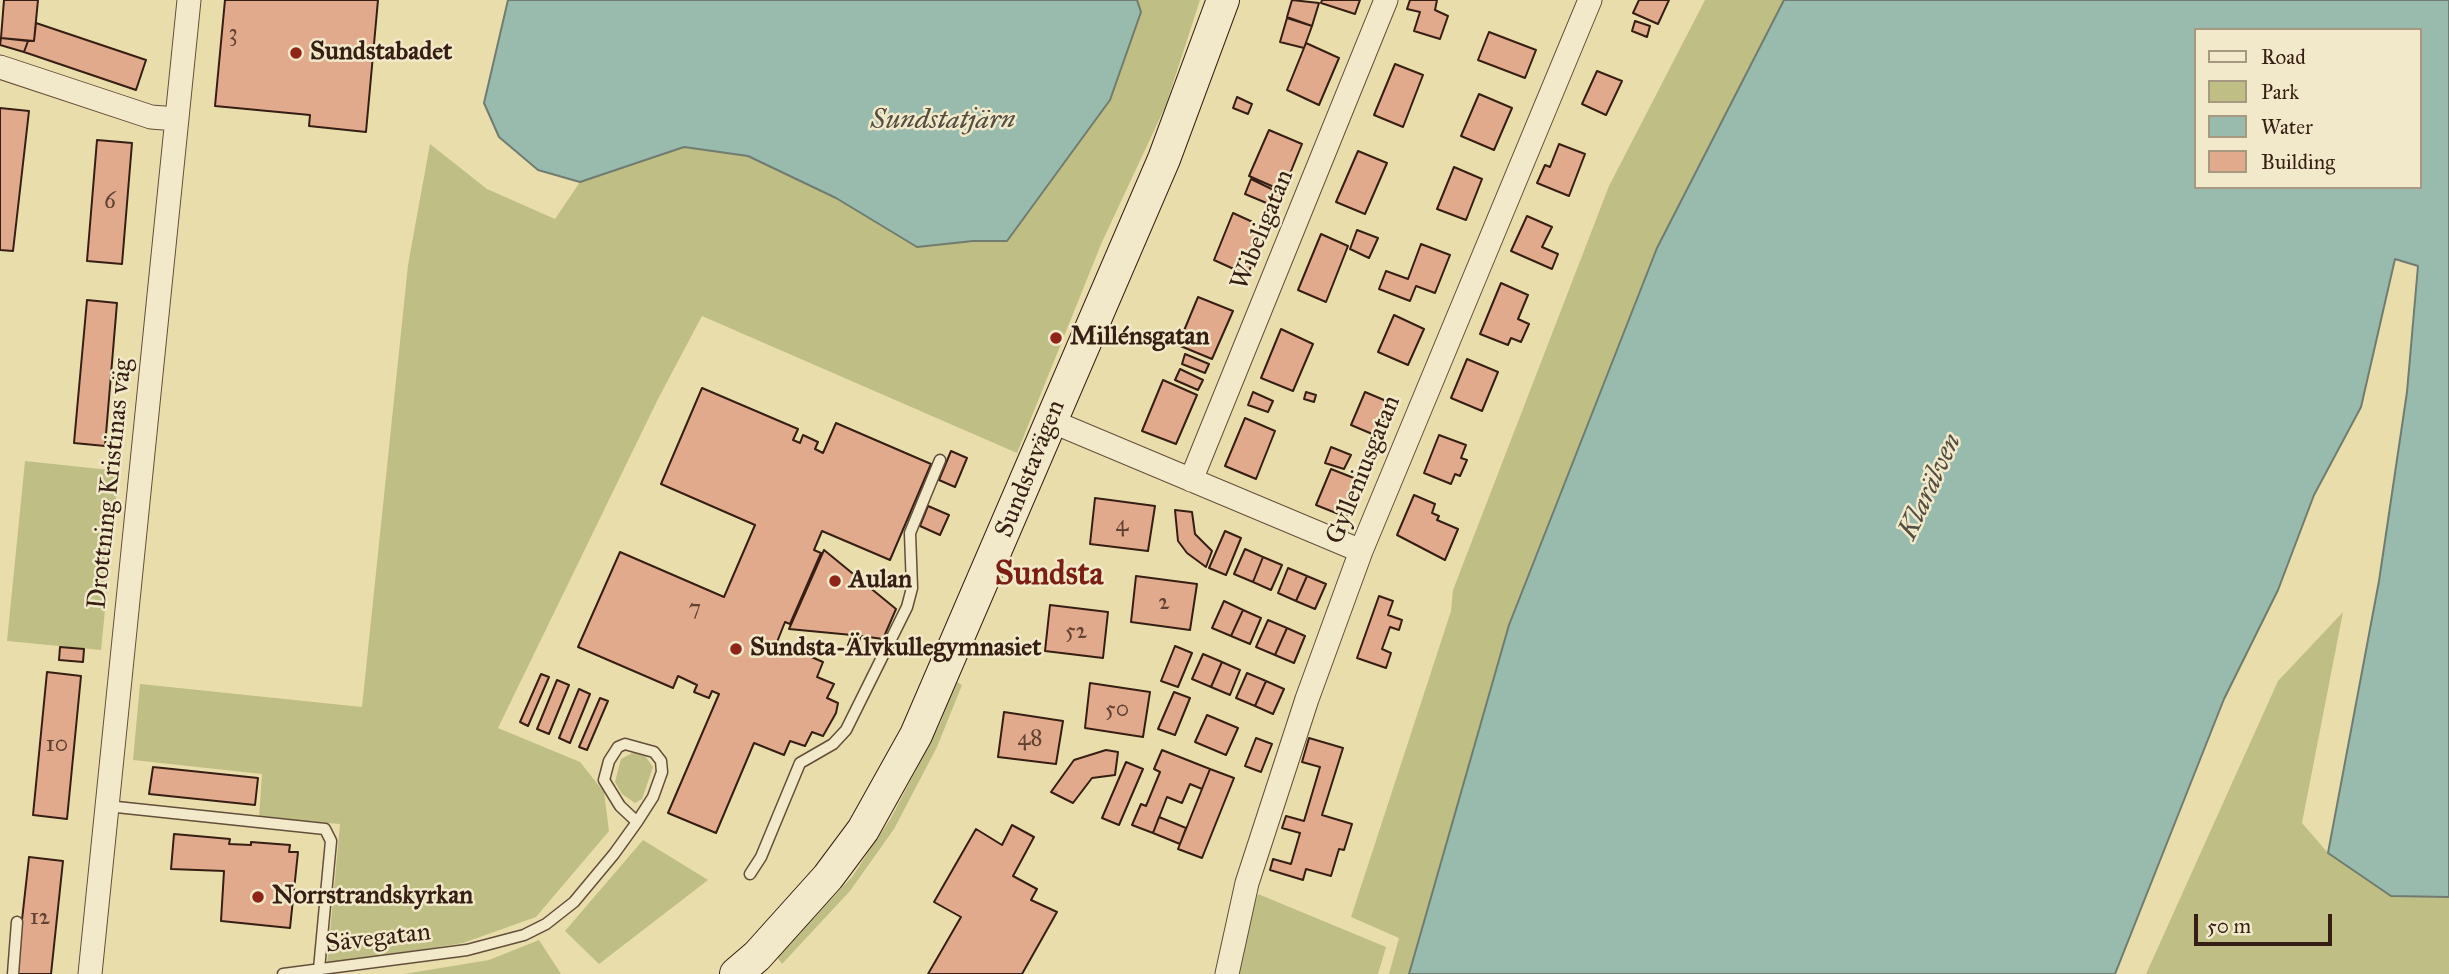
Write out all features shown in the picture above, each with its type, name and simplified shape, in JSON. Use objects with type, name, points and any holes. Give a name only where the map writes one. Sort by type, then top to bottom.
[{"type":"street","name":"Drottning Kristinas väg","points":[[90,974],[189,0]]},
{"type":"street","name":"Sundstavägen","points":[[736,974],[757,956],[828,877],[863,830],[890,784],[948,666],[1164,159],[1223,0]]},
{"type":"street","name":"Wibeligatan","points":[[1191,480],[1387,0]]},
{"type":"street","name":"Gylleniusgatan","points":[[1227,974],[1247,883],[1307,699],[1361,551],[1590,0]]},
{"type":"street","points":[[0,67],[151,117],[177,119]]},
{"type":"street","points":[[1051,421],[1361,551]]},
{"type":"lane","points":[[750,874],[761,857],[800,763],[833,744],[846,730],[906,607],[912,588],[910,533],[940,460]]},
{"type":"lane","name":"Sävegatan","points":[[283,974],[433,956],[524,935],[546,924],[573,902],[637,822],[653,797],[662,772],[661,761],[654,752],[625,744],[618,747],[608,761],[604,780],[620,806],[637,822]]},
{"type":"lane","points":[[107,806],[324,829],[331,841],[319,970]]},
{"type":"lane","points":[[13,974],[17,922]]},
{"type":"green space","points":[[1137,0],[1200,0],[1166,105],[1102,242],[1017,453],[702,316],[658,399],[498,728],[580,762],[604,792],[609,831],[536,917],[463,943],[327,965],[340,824],[259,817],[262,774],[133,760],[140,684],[362,707],[408,265],[430,144],[487,189],[555,219],[580,182],[684,147],[748,156],[836,198],[916,247],[973,241],[1007,241],[1141,12]]},
{"type":"green space","points":[[1705,0],[1784,0],[1657,248],[1509,625],[1409,974],[1389,974],[1399,938],[1351,917],[1451,611],[1453,590],[1609,186]]},
{"type":"green space","points":[[25,461],[119,471],[101,650],[7,641]]},
{"type":"green space","points":[[2343,612],[2302,823],[2328,853],[2391,896],[2449,897],[2449,974],[2146,974],[2278,681]]},
{"type":"green space","points":[[954,680],[962,685],[937,747],[894,829],[850,891],[782,964],[777,957],[852,877],[891,818],[941,722]]},
{"type":"green space","points":[[634,752],[643,753],[653,767],[642,799],[635,803],[622,794],[615,782],[621,759]]},
{"type":"green space","points":[[643,840],[708,880],[599,964],[565,931]]},
{"type":"green space","points":[[1258,894],[1386,947],[1378,974],[1238,974],[1243,941]]},
{"type":"green space","points":[[539,940],[561,974],[404,974],[489,960]]},
{"type":"water","name":"Sundstatjärn","points":[[508,0],[1137,0],[1141,12],[1110,100],[1007,241],[973,241],[917,247],[836,198],[748,156],[684,147],[580,182],[538,170],[499,137],[484,103]]},
{"type":"water","name":"Klarälven","points":[[1784,0],[2449,0],[2449,897],[2391,896],[2328,853],[2379,581],[2407,392],[2418,266],[2395,259],[2361,407],[2314,495],[2278,590],[2224,699],[2115,974],[1409,974],[1509,625],[1657,248]]},
{"type":"building","points":[[4,0],[38,0],[34,41],[1,38]]},
{"type":"building","name":"Sundstabadet","points":[[225,0],[378,0],[366,132],[309,126],[310,115],[215,106]]},
{"type":"building","points":[[1292,0],[1319,3],[1312,26],[1287,17]]},
{"type":"building","points":[[1322,0],[1360,0],[1355,14],[1321,3]]},
{"type":"building","points":[[1410,0],[1437,0],[1435,10],[1448,16],[1440,39],[1414,31],[1420,12],[1407,9]]},
{"type":"building","points":[[1639,0],[1669,0],[1658,24],[1633,13]]},
{"type":"building","points":[[1287,18],[1312,26],[1304,48],[1280,42]]},
{"type":"building","points":[[1635,21],[1650,26],[1647,37],[1632,31]]},
{"type":"building","points":[[36,23],[146,60],[136,90],[24,52],[28,41],[34,41]]},
{"type":"building","points":[[1489,32],[1536,50],[1525,78],[1478,60]]},
{"type":"building","points":[[1,38],[28,41],[24,52],[0,45]]},
{"type":"building","points":[[1306,43],[1339,58],[1319,105],[1287,90]]},
{"type":"building","points":[[1395,64],[1423,75],[1403,127],[1374,115]]},
{"type":"building","points":[[1597,71],[1622,81],[1606,115],[1582,104]]},
{"type":"building","points":[[1479,94],[1512,108],[1494,150],[1461,136]]},
{"type":"building","points":[[1237,97],[1252,104],[1248,114],[1233,108]]},
{"type":"building","points":[[0,108],[29,111],[13,251],[0,250]]},
{"type":"building","points":[[1269,130],[1302,144],[1283,191],[1249,176]]},
{"type":"building","points":[[97,140],[132,143],[122,264],[87,261]]},
{"type":"building","points":[[1559,144],[1585,154],[1569,196],[1537,183],[1545,165],[1550,167]]},
{"type":"building","points":[[1358,151],[1387,163],[1365,214],[1336,202]]},
{"type":"building","points":[[1454,167],[1482,179],[1466,220],[1437,209]]},
{"type":"building","points":[[1251,179],[1282,194],[1276,207],[1245,194]]},
{"type":"building","points":[[1233,213],[1268,229],[1247,275],[1214,260]]},
{"type":"building","points":[[1527,216],[1552,227],[1542,247],[1558,254],[1552,269],[1511,251]]},
{"type":"building","points":[[1357,230],[1378,238],[1369,258],[1350,249]]},
{"type":"building","points":[[1321,234],[1348,246],[1326,302],[1298,290]]},
{"type":"building","points":[[1421,244],[1450,255],[1435,293],[1416,286],[1410,301],[1379,289],[1386,271],[1408,279]]},
{"type":"building","points":[[1501,283],[1528,295],[1518,319],[1529,324],[1521,342],[1511,338],[1508,345],[1480,334]]},
{"type":"building","points":[[1198,297],[1233,311],[1212,359],[1178,345]]},
{"type":"building","points":[[87,300],[117,303],[105,446],[74,443]]},
{"type":"building","points":[[1394,315],[1424,329],[1408,365],[1378,352]]},
{"type":"building","points":[[1281,329],[1313,344],[1293,391],[1261,378]]},
{"type":"building","points":[[1185,354],[1209,364],[1205,373],[1182,364]]},
{"type":"building","points":[[1467,359],[1498,372],[1482,411],[1451,398]]},
{"type":"building","points":[[1180,369],[1203,380],[1198,390],[1175,380]]},
{"type":"building","points":[[1163,380],[1197,395],[1176,444],[1142,431]]},
{"type":"building","name":"Sundsta-Älvkullegymnasiet","points":[[702,388],[798,429],[793,440],[800,443],[803,435],[818,442],[815,449],[823,453],[836,423],[931,464],[890,560],[822,531],[814,550],[821,553],[790,624],[785,622],[777,642],[823,662],[817,677],[834,684],[827,698],[838,703],[836,713],[823,736],[812,732],[805,746],[790,741],[784,755],[754,743],[716,833],[668,813],[719,694],[712,691],[709,698],[694,692],[697,685],[678,676],[673,688],[578,647],[620,552],[724,597],[755,525],[661,484]]},
{"type":"building","points":[[1253,392],[1273,401],[1268,412],[1248,405]]},
{"type":"building","points":[[1306,392],[1316,395],[1314,402],[1304,399]]},
{"type":"building","points":[[1365,392],[1391,403],[1377,436],[1351,425]]},
{"type":"building","points":[[1245,418],[1275,431],[1256,479],[1225,466]]},
{"type":"building","points":[[1439,435],[1466,445],[1461,458],[1467,460],[1460,476],[1455,474],[1451,484],[1424,473]]},
{"type":"building","points":[[1331,447],[1351,455],[1344,469],[1325,463]]},
{"type":"building","points":[[951,451],[967,458],[955,487],[939,480]]},
{"type":"building","points":[[1331,469],[1359,480],[1346,517],[1316,505]]},
{"type":"building","points":[[1414,495],[1435,504],[1432,513],[1439,516],[1437,520],[1458,529],[1445,560],[1397,535]]},
{"type":"building","points":[[1095,498],[1155,506],[1148,551],[1090,544]]},
{"type":"building","points":[[928,506],[949,515],[940,535],[920,526]]},
{"type":"building","points":[[1175,510],[1192,512],[1195,534],[1212,551],[1206,567],[1187,553],[1178,541]]},
{"type":"building","points":[[1225,531],[1241,538],[1226,575],[1209,568]]},
{"type":"building","points":[[1245,549],[1263,557],[1253,582],[1234,574]]},
{"type":"building","name":"Aulan","points":[[824,550],[896,609],[883,639],[861,636],[856,648],[848,645],[852,635],[789,629]]},
{"type":"building","points":[[1263,557],[1282,565],[1271,590],[1253,582]]},
{"type":"building","points":[[1288,568],[1307,576],[1296,601],[1278,593]]},
{"type":"building","points":[[1136,576],[1197,584],[1190,630],[1131,622]]},
{"type":"building","points":[[1307,576],[1326,584],[1315,609],[1296,601]]},
{"type":"building","points":[[1379,596],[1393,601],[1388,615],[1402,620],[1399,630],[1390,627],[1382,649],[1391,653],[1386,668],[1357,658]]},
{"type":"building","points":[[1224,601],[1243,610],[1231,636],[1212,628]]},
{"type":"building","points":[[1050,605],[1108,612],[1103,658],[1045,651]]},
{"type":"building","points":[[1243,610],[1261,618],[1250,644],[1231,636]]},
{"type":"building","points":[[1268,620],[1287,628],[1275,655],[1256,647]]},
{"type":"building","points":[[1287,628],[1305,636],[1294,663],[1275,655]]},
{"type":"building","points":[[1175,646],[1192,653],[1178,687],[1161,681]]},
{"type":"building","points":[[60,647],[84,649],[83,662],[59,660]]},
{"type":"building","points":[[1203,654],[1222,662],[1211,687],[1192,679]]},
{"type":"building","points":[[1222,662],[1240,670],[1230,695],[1211,687]]},
{"type":"building","points":[[47,672],[81,676],[67,819],[33,815]]},
{"type":"building","points":[[1247,673],[1266,681],[1255,706],[1236,698]]},
{"type":"building","points":[[541,674],[549,677],[528,726],[520,722]]},
{"type":"building","points":[[557,680],[569,685],[549,734],[537,729]]},
{"type":"building","points":[[1266,681],[1284,689],[1273,714],[1255,706]]},
{"type":"building","points":[[1090,683],[1150,692],[1143,737],[1085,728]]},
{"type":"building","points":[[579,689],[590,694],[570,743],[559,738]]},
{"type":"building","points":[[1174,692],[1190,698],[1175,735],[1158,729]]},
{"type":"building","points":[[600,698],[608,701],[587,750],[579,747]]},
{"type":"building","points":[[1004,712],[1063,721],[1056,764],[998,757]]},
{"type":"building","points":[[1207,715],[1238,728],[1226,755],[1195,742]]},
{"type":"building","points":[[1256,738],[1272,744],[1261,772],[1245,766]]},
{"type":"building","points":[[1309,738],[1343,748],[1322,815],[1352,824],[1344,850],[1339,849],[1331,876],[1306,869],[1303,880],[1270,870],[1273,859],[1291,864],[1300,833],[1282,828],[1286,816],[1304,821],[1320,767],[1302,762]]},
{"type":"building","points":[[1106,750],[1118,752],[1115,775],[1092,778],[1073,803],[1051,792],[1074,760]]},
{"type":"building","points":[[1162,750],[1210,769],[1202,789],[1190,784],[1182,803],[1167,797],[1153,833],[1132,825],[1141,804],[1146,806],[1160,772],[1154,769]]},
{"type":"building","points":[[1126,762],[1143,769],[1119,825],[1102,818]]},
{"type":"building","points":[[153,767],[258,778],[255,805],[149,794]]},
{"type":"building","points":[[1210,769],[1234,778],[1202,858],[1178,849]]},
{"type":"building","points":[[1159,817],[1186,828],[1180,844],[1153,833]]},
{"type":"building","points":[[1012,825],[1034,837],[1013,876],[1037,889],[1031,900],[1057,912],[1022,974],[928,974],[961,917],[934,902],[976,829],[1002,845]]},
{"type":"building","name":"Norrstrandskyrkan","points":[[174,834],[230,839],[229,844],[251,845],[251,842],[290,845],[289,852],[298,852],[290,928],[221,921],[224,871],[171,869]]},
{"type":"building","points":[[29,857],[63,861],[51,974],[16,974]]},
{"type":"place","name":"Sundstabadet","points":[[296,53]]},
{"type":"place","name":"Millénsgatan","points":[[1056,338]]},
{"type":"place","name":"Aulan","points":[[835,581]]},
{"type":"place","name":"Sundsta-Älvkullegymnasiet","points":[[736,649]]},
{"type":"place","name":"Norrstrandskyrkan","points":[[258,897]]},
{"type":"district","name":"Sundsta","points":[[1049,576]]}]
